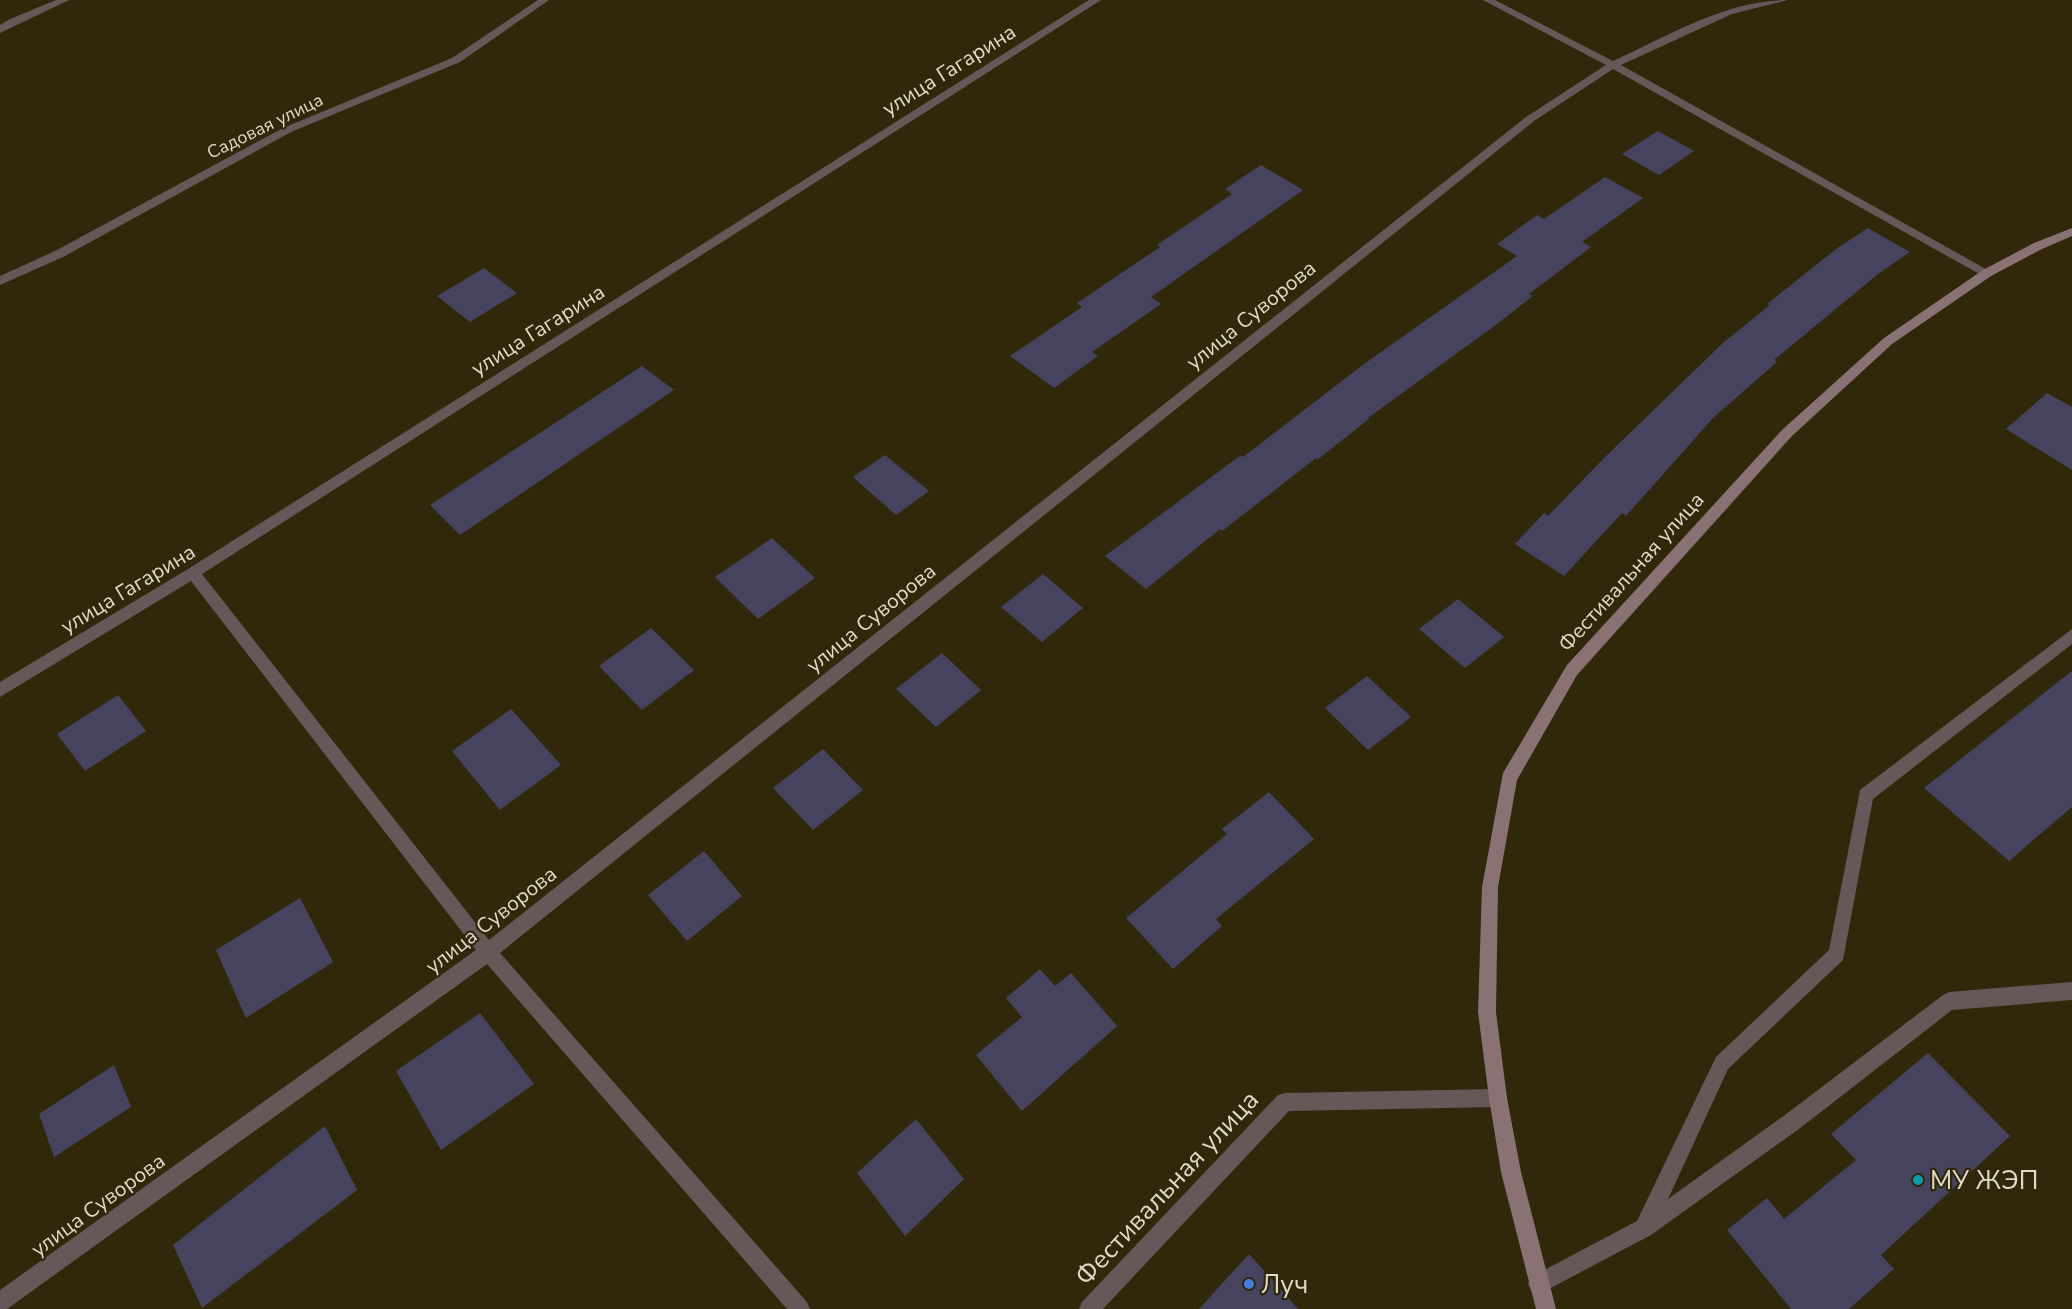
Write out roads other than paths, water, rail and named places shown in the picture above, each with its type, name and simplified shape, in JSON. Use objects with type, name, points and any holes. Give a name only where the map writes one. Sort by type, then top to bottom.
[{"type":"main road","name":"Фестивальная улица","points":[[1546,1309],[1511,1172],[1498,1098],[1487,1012],[1490,887],[1509,778],[1572,670],[1787,433],[1888,341],[1987,273],[2038,246],[2072,232]]},
{"type":"street","points":[[0,30],[13,21],[64,0]]},
{"type":"street","name":"Садовая улица","points":[[0,281],[59,255],[287,130],[456,60],[544,0]]},
{"type":"street","name":"улица Гагарина","points":[[0,690],[193,573],[1096,0]]},
{"type":"street","points":[[1488,0],[1613,65],[1987,273]]},
{"type":"street","name":"улица Суворова","points":[[0,1302],[488,952],[1530,119],[1613,65],[1729,12],[1783,0]]},
{"type":"street","points":[[193,573],[488,952],[800,1309]]},
{"type":"street","points":[[1644,1228],[1722,1063],[1837,954],[1866,795],[2072,635]]},
{"type":"street","points":[[1538,1284],[1644,1228],[1792,1122],[1948,1001],[2072,991]]},
{"type":"street","name":"Фестивальная улица","points":[[1089,1309],[1285,1102],[1498,1098]]},
{"type":"place","name":"МУ ЖЭП","points":[[1918,1180]]},
{"type":"place","name":"Луч","points":[[1249,1284]]}]
